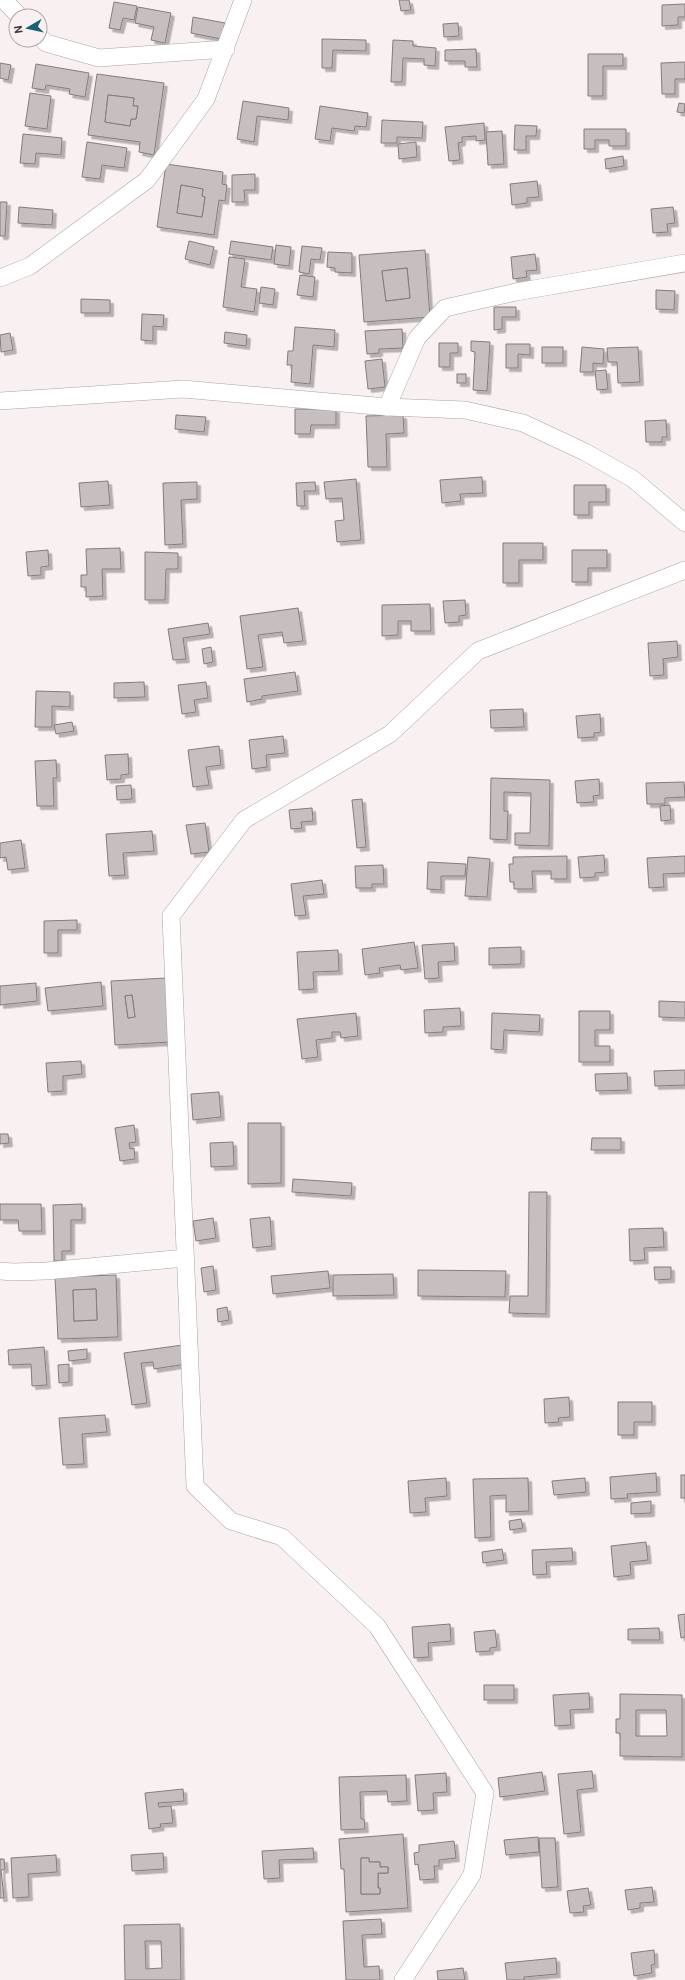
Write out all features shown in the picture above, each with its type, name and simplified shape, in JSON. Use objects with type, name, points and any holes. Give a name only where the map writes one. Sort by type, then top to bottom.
[{"type":"street","points":[[4,0],[12,8]]},
{"type":"street","points":[[0,278],[30,266],[147,180],[206,99],[243,0]]},
{"type":"street","points":[[48,44],[99,58],[226,48]]},
{"type":"street","points":[[387,407],[417,338],[445,308],[516,292],[685,263]]},
{"type":"street","points":[[0,401],[183,389],[387,407],[465,410],[523,423],[585,452],[632,479],[685,523]]},
{"type":"street","points":[[403,1980],[472,1875],[485,1793],[377,1626],[282,1537],[231,1520],[195,1486],[171,916],[244,820],[390,734],[478,652],[685,570]]},
{"type":"street","points":[[0,1271],[46,1271],[185,1258]]},
{"type":"building","points":[[399,0],[409,0],[411,10],[401,11]]},
{"type":"building","points":[[114,2],[137,6],[134,20],[123,18],[120,30],[109,28]]},
{"type":"building","points":[[685,4],[685,17],[678,17],[678,25],[662,26],[662,5]]},
{"type":"building","points":[[138,7],[171,13],[165,43],[151,40],[154,27],[135,23]]},
{"type":"building","points":[[193,17],[225,23],[221,39],[191,33]]},
{"type":"building","points":[[458,23],[459,36],[444,37],[443,24]]},
{"type":"building","points":[[322,39],[366,40],[366,51],[333,50],[332,68],[322,68]]},
{"type":"building","points":[[393,40],[413,41],[413,46],[436,48],[435,66],[424,65],[424,59],[403,58],[402,82],[391,82]]},
{"type":"building","points":[[476,49],[477,67],[465,67],[465,61],[445,61],[445,50]]},
{"type":"building","points":[[588,54],[623,54],[623,66],[603,66],[603,96],[588,96]]},
{"type":"building","points":[[685,62],[685,79],[675,79],[675,94],[662,94],[661,63]]},
{"type":"building","points":[[0,63],[11,65],[8,80],[0,78]]},
{"type":"building","points":[[36,64],[89,73],[85,97],[69,94],[70,89],[46,85],[45,90],[32,88]]},
{"type":"building","points":[[97,74],[164,83],[154,155],[139,152],[140,142],[88,135]],"holes":[[[108,95],[134,98],[133,106],[138,106],[136,119],[131,119],[130,126],[105,122]]]},
{"type":"building","points":[[30,93],[51,96],[47,129],[25,126]]},
{"type":"building","points":[[108,95],[134,98],[133,106],[138,106],[136,119],[131,119],[130,126],[105,122]]},
{"type":"building","points":[[243,101],[289,108],[288,120],[257,116],[254,142],[237,139]]},
{"type":"building","points":[[679,103],[685,104],[684,113],[677,112]]},
{"type":"building","points":[[320,106],[368,113],[366,127],[355,126],[354,131],[332,128],[330,141],[315,139]]},
{"type":"building","points":[[382,120],[423,122],[422,138],[397,137],[397,143],[381,143]]},
{"type":"building","points":[[484,123],[485,140],[476,141],[476,136],[462,137],[462,142],[458,143],[460,160],[449,161],[445,127]]},
{"type":"building","points":[[515,125],[537,126],[536,136],[526,136],[526,150],[514,150]]},
{"type":"building","points":[[584,129],[626,129],[626,146],[609,146],[609,140],[595,140],[595,149],[584,149]]},
{"type":"building","points":[[502,131],[504,164],[488,165],[486,132]]},
{"type":"building","points":[[23,134],[62,138],[61,155],[36,153],[35,164],[20,163]]},
{"type":"building","points":[[87,142],[127,148],[124,168],[102,165],[100,179],[82,177]]},
{"type":"building","points":[[416,142],[417,157],[399,159],[398,144]]},
{"type":"building","points":[[623,156],[624,166],[606,169],[605,159]]},
{"type":"building","points":[[166,164],[223,172],[222,184],[227,185],[225,201],[219,200],[214,235],[157,227]],"holes":[[[181,185],[203,189],[202,196],[205,197],[202,217],[177,213]]]},
{"type":"building","points":[[255,174],[255,190],[244,190],[245,202],[232,202],[232,175]]},
{"type":"building","points":[[537,181],[539,197],[527,198],[527,203],[512,205],[510,184]]},
{"type":"building","points":[[181,185],[203,189],[202,196],[205,197],[202,217],[177,213]]},
{"type":"building","points":[[0,202],[7,202],[5,236],[0,236]]},
{"type":"building","points":[[19,207],[53,210],[52,225],[18,223]]},
{"type":"building","points":[[673,207],[675,223],[667,224],[668,232],[653,233],[651,209]]},
{"type":"building","points":[[189,241],[214,247],[210,265],[185,259]]},
{"type":"building","points":[[231,241],[273,247],[271,260],[229,254]]},
{"type":"building","points":[[276,245],[291,247],[289,266],[274,264]]},
{"type":"building","points":[[302,246],[322,248],[320,260],[311,259],[309,274],[299,272]]},
{"type":"building","points":[[425,250],[430,317],[364,322],[359,255]],"holes":[[[407,268],[410,298],[386,301],[382,271]]]},
{"type":"building","points":[[328,252],[352,253],[352,273],[335,272],[335,268],[327,267]]},
{"type":"building","points":[[535,254],[537,270],[526,271],[527,277],[513,279],[511,257]]},
{"type":"building","points":[[229,257],[245,259],[241,287],[257,289],[254,312],[223,307]]},
{"type":"building","points":[[407,268],[410,298],[386,301],[382,271]]},
{"type":"building","points":[[300,275],[315,277],[313,297],[297,295]]},
{"type":"building","points":[[261,287],[275,289],[273,305],[259,303]]},
{"type":"building","points":[[656,290],[675,291],[674,310],[656,309]]},
{"type":"building","points":[[81,299],[110,300],[110,313],[81,313]]},
{"type":"building","points":[[494,307],[516,307],[516,317],[502,317],[502,329],[494,330]]},
{"type":"building","points":[[142,314],[164,315],[163,327],[153,326],[153,341],[141,340]]},
{"type":"building","points":[[295,327],[335,330],[334,347],[313,345],[310,384],[291,382],[292,365],[287,365],[288,351],[293,351]]},
{"type":"building","points":[[402,329],[403,348],[379,349],[379,353],[367,354],[365,331]]},
{"type":"building","points":[[225,332],[247,335],[246,346],[224,343]]},
{"type":"building","points":[[10,333],[13,350],[1,352],[0,335]]},
{"type":"building","points":[[471,341],[490,342],[487,391],[473,390],[475,352],[471,351]]},
{"type":"building","points":[[439,343],[458,343],[458,353],[450,353],[450,367],[439,367]]},
{"type":"building","points":[[506,344],[530,344],[530,355],[518,354],[518,368],[506,368]]},
{"type":"building","points":[[542,347],[563,347],[563,363],[542,363]]},
{"type":"building","points":[[582,347],[604,349],[603,364],[593,363],[593,372],[580,372]]},
{"type":"building","points":[[638,347],[640,382],[618,383],[617,362],[608,362],[607,348]]},
{"type":"building","points":[[382,359],[385,387],[368,389],[365,361]]},
{"type":"building","points":[[606,370],[608,389],[597,390],[595,371]]},
{"type":"building","points":[[457,374],[466,374],[466,383],[457,383]]},
{"type":"building","points":[[295,409],[336,409],[336,425],[311,425],[310,434],[295,434]]},
{"type":"building","points":[[176,415],[206,417],[204,432],[175,429]]},
{"type":"building","points":[[403,415],[404,433],[386,434],[387,467],[368,467],[366,416]]},
{"type":"building","points":[[666,420],[667,437],[662,437],[662,442],[646,442],[645,421]]},
{"type":"building","points":[[482,477],[483,493],[460,494],[461,501],[442,503],[440,480]]},
{"type":"building","points":[[356,479],[361,540],[337,542],[335,521],[344,520],[342,498],[326,499],[324,482]]},
{"type":"building","points":[[108,481],[110,505],[81,507],[79,483]]},
{"type":"building","points":[[197,482],[197,499],[181,500],[183,544],[165,545],[163,483]]},
{"type":"building","points":[[315,482],[316,491],[304,491],[305,506],[297,506],[296,483]]},
{"type":"building","points":[[574,485],[606,485],[606,502],[589,502],[589,515],[574,515]]},
{"type":"building","points":[[503,543],[543,543],[543,560],[519,560],[519,583],[503,583]]},
{"type":"building","points":[[120,548],[121,569],[102,569],[103,596],[86,597],[86,587],[81,587],[81,575],[87,575],[86,549]]},
{"type":"building","points":[[48,550],[49,566],[41,567],[41,575],[28,576],[26,552]]},
{"type":"building","points":[[572,550],[607,550],[607,568],[588,568],[588,582],[572,582]]},
{"type":"building","points":[[145,552],[178,553],[178,569],[166,569],[165,600],[145,600]]},
{"type":"building","points":[[465,600],[466,615],[459,616],[459,622],[445,623],[443,601]]},
{"type":"building","points":[[430,604],[431,631],[411,631],[411,621],[398,621],[398,635],[382,636],[382,605]]},
{"type":"building","points":[[298,608],[303,641],[284,643],[282,632],[258,635],[263,667],[247,669],[240,616]]},
{"type":"building","points":[[208,623],[210,634],[183,638],[186,659],[173,660],[168,629]]},
{"type":"building","points":[[677,641],[678,657],[663,659],[664,675],[650,676],[648,643]]},
{"type":"building","points":[[211,647],[213,662],[204,664],[202,649]]},
{"type":"building","points":[[295,672],[298,691],[262,696],[262,699],[247,702],[244,679]]},
{"type":"building","points":[[144,682],[145,697],[114,698],[114,683]]},
{"type":"building","points":[[206,682],[208,698],[194,700],[196,712],[182,714],[178,685]]},
{"type":"building","points":[[36,691],[70,692],[70,707],[52,706],[52,727],[35,727]]},
{"type":"building","points":[[523,709],[524,727],[491,728],[490,710]]},
{"type":"building","points":[[600,714],[601,732],[594,733],[594,737],[578,738],[576,716]]},
{"type":"building","points":[[72,722],[74,731],[56,734],[54,725]]},
{"type":"building","points":[[283,736],[285,753],[266,755],[267,767],[252,769],[249,740]]},
{"type":"building","points":[[219,746],[221,765],[206,767],[209,785],[193,787],[188,750]]},
{"type":"building","points":[[128,754],[129,774],[121,775],[121,779],[107,780],[105,755]]},
{"type":"building","points":[[56,760],[57,778],[53,778],[54,806],[37,806],[35,761]]},
{"type":"building","points":[[491,778],[550,780],[549,846],[515,845],[515,833],[530,833],[531,793],[504,792],[504,811],[508,811],[507,840],[490,839]]},
{"type":"building","points":[[599,779],[600,795],[593,796],[594,802],[577,803],[575,781]]},
{"type":"building","points":[[684,782],[685,797],[665,798],[665,804],[647,804],[646,783]]},
{"type":"building","points":[[131,785],[132,799],[117,800],[116,786]]},
{"type":"building","points":[[362,799],[366,847],[357,848],[352,800]]},
{"type":"building","points":[[670,805],[671,820],[661,821],[660,806]]},
{"type":"building","points":[[312,808],[313,821],[301,822],[302,828],[291,829],[289,810]]},
{"type":"building","points":[[205,823],[209,852],[191,854],[186,825]]},
{"type":"building","points":[[152,831],[154,851],[123,853],[125,875],[109,876],[106,834]]},
{"type":"building","points":[[21,840],[25,868],[8,870],[6,857],[0,858],[0,843]]},
{"type":"building","points":[[604,855],[605,872],[595,873],[595,877],[580,878],[578,857]]},
{"type":"building","points":[[567,856],[567,879],[551,879],[551,871],[532,871],[533,889],[514,889],[514,882],[510,882],[509,864],[513,864],[513,857]]},
{"type":"building","points":[[685,856],[685,873],[663,874],[664,887],[649,888],[647,858]]},
{"type":"building","points":[[468,857],[490,859],[487,897],[465,896]]},
{"type":"building","points":[[428,862],[466,864],[465,876],[441,876],[441,890],[427,889]]},
{"type":"building","points":[[383,865],[384,884],[372,884],[372,888],[356,888],[355,866]]},
{"type":"building","points":[[322,880],[324,894],[303,896],[306,915],[295,916],[291,884]]},
{"type":"building","points":[[77,920],[77,930],[58,930],[58,953],[44,953],[44,921]]},
{"type":"building","points":[[414,942],[418,968],[401,970],[400,965],[379,968],[380,973],[365,975],[362,949]]},
{"type":"building","points":[[454,943],[455,961],[438,962],[439,978],[425,979],[422,945]]},
{"type":"building","points":[[521,947],[521,964],[489,965],[489,948]]},
{"type":"building","points":[[338,950],[339,971],[313,972],[314,989],[299,990],[297,952]]},
{"type":"building","points":[[166,978],[170,1042],[115,1045],[111,981]],"holes":[[[132,995],[135,1017],[128,1018],[125,996]]]},
{"type":"building","points":[[101,982],[103,1006],[48,1011],[45,988]]},
{"type":"building","points":[[36,983],[37,1001],[0,1005],[0,986]]},
{"type":"building","points":[[132,995],[135,1017],[128,1018],[125,996]]},
{"type":"building","points":[[659,1001],[685,1002],[685,1018],[659,1017]]},
{"type":"building","points":[[460,1008],[461,1026],[443,1027],[443,1032],[425,1033],[424,1010]]},
{"type":"building","points":[[579,1011],[610,1011],[610,1030],[595,1030],[595,1046],[610,1046],[610,1062],[579,1062]]},
{"type":"building","points":[[356,1013],[358,1036],[341,1038],[340,1032],[332,1032],[332,1038],[316,1040],[318,1057],[302,1059],[297,1019]]},
{"type":"building","points":[[492,1013],[540,1015],[539,1032],[504,1030],[503,1050],[491,1049]]},
{"type":"building","points":[[81,1061],[82,1074],[63,1076],[63,1091],[48,1092],[46,1063]]},
{"type":"building","points":[[685,1070],[685,1085],[655,1086],[654,1071]]},
{"type":"building","points":[[627,1073],[628,1090],[596,1091],[595,1074]]},
{"type":"building","points":[[219,1092],[221,1117],[193,1120],[191,1094]]},
{"type":"building","points":[[248,1123],[281,1123],[281,1183],[248,1184]]},
{"type":"building","points":[[134,1125],[136,1142],[129,1143],[130,1149],[134,1148],[135,1159],[120,1161],[115,1128]]},
{"type":"building","points":[[0,1134],[8,1134],[9,1143],[0,1144]]},
{"type":"building","points":[[592,1138],[621,1138],[621,1150],[591,1150]]},
{"type":"building","points":[[233,1142],[234,1166],[211,1167],[210,1143]]},
{"type":"building","points":[[293,1179],[352,1183],[351,1196],[292,1192]]},
{"type":"building","points":[[529,1192],[547,1192],[546,1314],[509,1313],[510,1296],[528,1296]]},
{"type":"building","points":[[0,1204],[41,1204],[42,1231],[19,1231],[18,1220],[0,1220]]},
{"type":"building","points":[[82,1204],[82,1220],[71,1220],[71,1251],[62,1251],[62,1261],[54,1261],[53,1205]]},
{"type":"building","points":[[270,1217],[272,1246],[253,1248],[250,1219]]},
{"type":"building","points":[[213,1218],[216,1238],[196,1241],[193,1221]]},
{"type":"building","points":[[663,1228],[664,1247],[644,1248],[645,1260],[630,1261],[629,1229]]},
{"type":"building","points":[[213,1266],[216,1290],[204,1292],[201,1268]]},
{"type":"building","points":[[654,1267],[671,1267],[671,1279],[655,1280]]},
{"type":"building","points":[[418,1270],[506,1271],[505,1297],[418,1296]]},
{"type":"building","points":[[328,1271],[330,1288],[273,1294],[271,1276]]},
{"type":"building","points":[[393,1274],[394,1295],[333,1296],[333,1275]]},
{"type":"building","points":[[116,1275],[118,1337],[58,1339],[55,1277]],"holes":[[[96,1289],[97,1320],[74,1321],[73,1290]]]},
{"type":"building","points":[[96,1289],[97,1320],[74,1321],[73,1290]]},
{"type":"building","points":[[227,1307],[229,1320],[218,1322],[217,1309]]},
{"type":"building","points":[[183,1345],[186,1364],[154,1369],[153,1362],[141,1363],[147,1403],[132,1405],[124,1353]]},
{"type":"building","points":[[44,1347],[47,1385],[32,1386],[31,1364],[9,1365],[8,1350]]},
{"type":"building","points":[[87,1349],[87,1359],[69,1361],[68,1351]]},
{"type":"building","points":[[69,1364],[69,1382],[59,1383],[58,1365]]},
{"type":"building","points":[[569,1397],[570,1417],[558,1418],[559,1422],[545,1423],[544,1399]]},
{"type":"building","points":[[618,1402],[652,1402],[652,1422],[634,1422],[634,1435],[618,1435]]},
{"type":"building","points":[[105,1415],[107,1432],[82,1434],[84,1464],[63,1465],[59,1418]]},
{"type":"building","points":[[656,1473],[657,1492],[627,1494],[628,1498],[611,1499],[610,1477]]},
{"type":"building","points":[[681,1475],[685,1475],[685,1498],[681,1498]]},
{"type":"building","points":[[446,1478],[447,1496],[425,1498],[426,1512],[410,1513],[408,1481]]},
{"type":"building","points":[[528,1478],[529,1511],[506,1512],[506,1495],[490,1496],[491,1537],[475,1538],[473,1479]]},
{"type":"building","points":[[585,1478],[586,1492],[554,1495],[552,1481]]},
{"type":"building","points":[[651,1501],[651,1513],[631,1514],[631,1503]]},
{"type":"building","points":[[521,1519],[523,1528],[510,1530],[509,1521]]},
{"type":"building","points":[[646,1542],[648,1560],[630,1562],[631,1575],[614,1577],[611,1546]]},
{"type":"building","points":[[572,1548],[573,1561],[546,1562],[547,1574],[533,1575],[532,1550]]},
{"type":"building","points":[[502,1549],[504,1560],[483,1563],[482,1552]]},
{"type":"building","points":[[685,1614],[685,1637],[681,1638],[678,1615]]},
{"type":"building","points":[[450,1624],[451,1641],[428,1643],[429,1657],[414,1658],[412,1627]]},
{"type":"building","points":[[659,1628],[660,1640],[628,1640],[628,1629]]},
{"type":"building","points":[[495,1630],[497,1647],[490,1648],[490,1651],[476,1652],[474,1632]]},
{"type":"building","points":[[484,1685],[514,1685],[514,1700],[484,1700]]},
{"type":"building","points":[[589,1693],[590,1709],[570,1710],[571,1725],[555,1726],[553,1695]]},
{"type":"building","points":[[620,1694],[682,1695],[682,1757],[620,1756],[620,1733],[616,1733],[616,1719],[620,1719]],"holes":[[[636,1710],[666,1710],[667,1736],[636,1736]]]},
{"type":"building","points":[[592,1771],[594,1788],[577,1790],[581,1832],[564,1834],[558,1774]]},
{"type":"building","points":[[542,1772],[545,1791],[500,1797],[498,1778]]},
{"type":"building","points":[[446,1773],[447,1792],[433,1793],[434,1810],[418,1811],[415,1775]]},
{"type":"building","points":[[406,1775],[407,1801],[388,1802],[387,1791],[360,1792],[361,1819],[364,1819],[365,1829],[341,1830],[339,1777]]},
{"type":"building","points":[[183,1789],[184,1801],[158,1803],[159,1807],[171,1806],[173,1823],[160,1824],[161,1827],[149,1829],[145,1793]]},
{"type":"building","points":[[403,1834],[408,1908],[346,1912],[344,1869],[341,1869],[339,1839]],"holes":[[[361,1858],[369,1858],[369,1862],[380,1862],[380,1867],[388,1867],[388,1873],[378,1873],[378,1888],[380,1888],[380,1894],[361,1894]]]},
{"type":"building","points":[[538,1837],[539,1852],[506,1855],[504,1840]]},
{"type":"building","points":[[539,1838],[555,1838],[558,1887],[542,1888]]},
{"type":"building","points":[[454,1841],[456,1858],[439,1860],[439,1866],[434,1866],[435,1879],[420,1880],[418,1864],[415,1865],[414,1853],[419,1852],[419,1845]]},
{"type":"building","points":[[313,1848],[314,1859],[279,1860],[280,1878],[264,1879],[262,1851]]},
{"type":"building","points":[[163,1853],[164,1869],[132,1871],[131,1855]]},
{"type":"building","points":[[56,1855],[57,1872],[28,1874],[29,1897],[13,1898],[11,1858]]},
{"type":"building","points":[[361,1858],[369,1858],[369,1862],[380,1862],[380,1867],[388,1867],[388,1873],[378,1873],[378,1888],[380,1888],[380,1894],[361,1894]]},
{"type":"building","points":[[0,1859],[4,1859],[5,1869],[1,1870],[4,1898],[0,1898]]},
{"type":"building","points":[[652,1887],[654,1902],[640,1903],[640,1908],[628,1910],[625,1890]]},
{"type":"building","points":[[588,1888],[591,1905],[583,1906],[584,1912],[570,1913],[567,1891]]},
{"type":"building","points":[[381,1919],[382,1934],[362,1935],[364,1967],[379,1966],[380,1980],[346,1980],[343,1921]]},
{"type":"building","points":[[180,1924],[181,1980],[125,1980],[124,1925]],"holes":[[[145,1941],[161,1941],[162,1968],[146,1969]]]},
{"type":"building","points":[[654,1950],[655,1964],[651,1965],[652,1973],[634,1976],[631,1953]]},
{"type":"building","points":[[556,1958],[557,1974],[524,1977],[524,1980],[507,1980],[505,1963]]},
{"type":"building","points":[[463,1968],[465,1980],[438,1980],[437,1971]]}]
